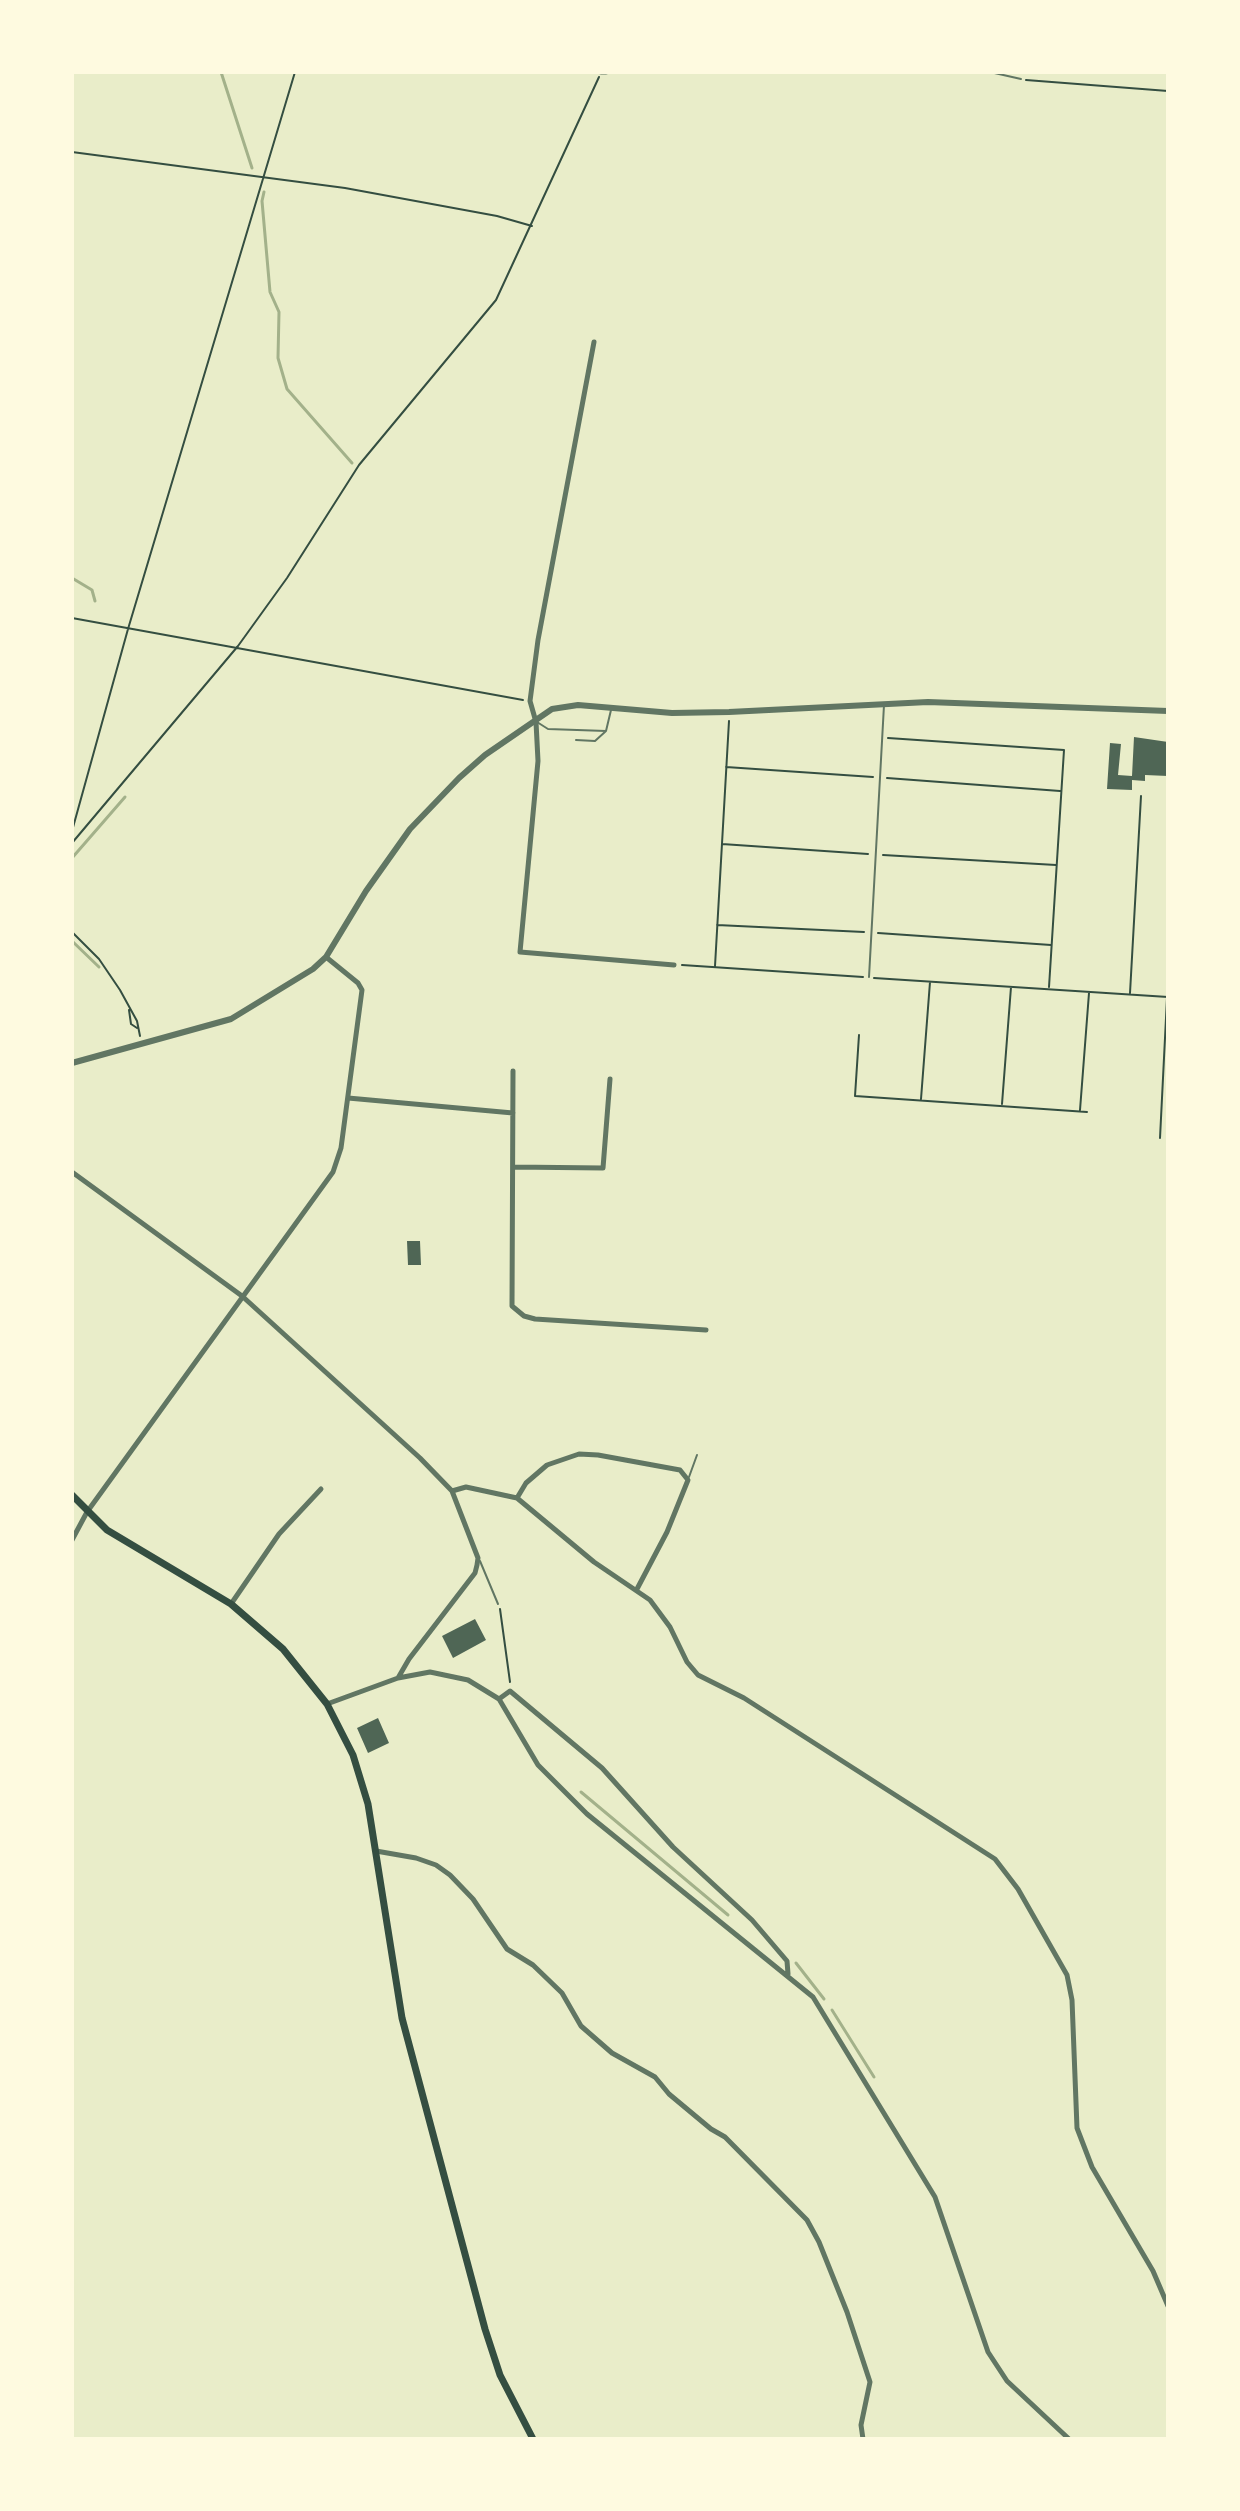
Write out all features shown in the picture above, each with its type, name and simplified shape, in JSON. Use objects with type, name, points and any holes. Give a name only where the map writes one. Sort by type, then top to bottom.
[{"type":"main road","points":[[72,1495],[87,1512],[127,1544],[231,1604],[283,1649],[327,1704],[353,1755],[368,1804],[402,2018],[467,2266],[500,2375],[533,2439]]},
{"type":"street","points":[[594,342],[540,626],[530,701],[536,722],[538,761],[520,952],[674,965]]},
{"type":"street","points":[[72,1063],[231,1019],[313,969],[326,957],[366,891],[410,829],[485,755],[552,709],[578,705],[672,713],[729,712],[928,702],[1168,711]]},
{"type":"street","points":[[72,1540],[87,1512],[333,1172],[341,1148],[362,990],[358,983],[326,957]]},
{"type":"street","points":[[513,1071],[512,1306],[524,1316],[706,1330]]},
{"type":"street","points":[[513,1167],[603,1168],[610,1079]]},
{"type":"street","points":[[348,1098],[513,1113]]},
{"type":"street","points":[[72,1172],[242,1296],[420,1458],[452,1491],[478,1558],[475,1573],[398,1678]]},
{"type":"street","points":[[517,1498],[526,1483],[547,1465],[579,1454],[680,1470],[688,1480],[667,1532],[637,1589]]},
{"type":"street","points":[[452,1491],[466,1487],[517,1498],[594,1562],[650,1600],[698,1675],[744,1698],[995,1859],[1018,1889],[1067,1975],[1072,2000],[1077,2128],[1092,2167],[1142,2250],[1168,2306]]},
{"type":"street","points":[[231,1604],[279,1534],[321,1489]]},
{"type":"street","points":[[327,1704],[398,1678],[430,1672],[458,1676],[499,1699],[538,1765],[587,1814],[813,1997],[935,2197],[988,2352],[1007,2381],[1069,2439]]},
{"type":"street","points":[[499,1699],[510,1691],[602,1768],[673,1847],[752,1920],[787,1961],[788,1975]]},
{"type":"street","points":[[376,1851],[416,1858],[436,1865],[450,1875],[473,1899],[507,1949],[533,1965],[562,1993],[581,2026],[612,2053],[655,2077],[669,2094],[725,2137],[807,2220],[847,2312],[870,2382],[861,2425],[863,2439]]},
{"type":"lane","points":[[990,72],[1021,79]]},
{"type":"lane","points":[[869,977],[884,704]]},
{"type":"lane","points":[[576,740],[595,741],[606,731],[612,708]]},
{"type":"lane","points":[[536,722],[548,729],[606,731]]},
{"type":"lane","points":[[688,1480],[697,1455]]},
{"type":"lane","points":[[478,1558],[498,1604]]},
{"type":"path","points":[[72,831],[128,629],[295,72]]},
{"type":"path","points":[[72,843],[238,646],[287,578],[359,465],[496,300],[603,72]]},
{"type":"path","points":[[1021,79],[1168,91]]},
{"type":"path","points":[[72,152],[417,201],[532,226]]},
{"type":"path","points":[[72,618],[530,701]]},
{"type":"path","points":[[715,967],[729,712]]},
{"type":"path","points":[[883,738],[1064,750],[1049,988]]},
{"type":"path","points":[[726,767],[1061,791]]},
{"type":"path","points":[[1130,994],[1141,796]]},
{"type":"path","points":[[722,844],[1057,866]]},
{"type":"path","points":[[717,925],[1052,945]]},
{"type":"path","points":[[72,932],[99,959],[120,990],[129,1010],[134,1013],[142,1044]]},
{"type":"path","points":[[674,965],[1168,997],[1160,1138]]},
{"type":"path","points":[[921,1101],[930,980]]},
{"type":"path","points":[[1001,1106],[1011,986]]},
{"type":"path","points":[[1080,1111],[1089,991]]},
{"type":"path","points":[[859,1035],[855,1096],[1087,1112]]},
{"type":"path","points":[[498,1604],[508,1655],[510,1691]]},
{"type":"building","points":[[1134,737],[1168,742],[1168,776],[1145,775],[1145,781],[1132,780],[1132,790],[1107,789],[1110,743],[1121,744],[1118,775],[1132,776]]},
{"type":"building","points":[[407,1241],[420,1241],[421,1265],[408,1265]]},
{"type":"building","points":[[475,1619],[486,1640],[453,1658],[442,1636]]},
{"type":"building","points":[[378,1718],[389,1743],[368,1753],[357,1728]]},
{"type":"waterway","points":[[221,72],[252,168]]},
{"type":"waterway","points":[[264,192],[262,201],[270,292],[279,312],[278,358],[287,389],[352,463]]},
{"type":"waterway","points":[[72,578],[92,590],[95,601]]},
{"type":"waterway","points":[[72,858],[125,797]]},
{"type":"waterway","points":[[72,941],[99,967]]},
{"type":"waterway","points":[[581,1792],[728,1915]]},
{"type":"waterway","points":[[796,1963],[824,1999]]},
{"type":"waterway","points":[[832,2010],[874,2077]]}]
